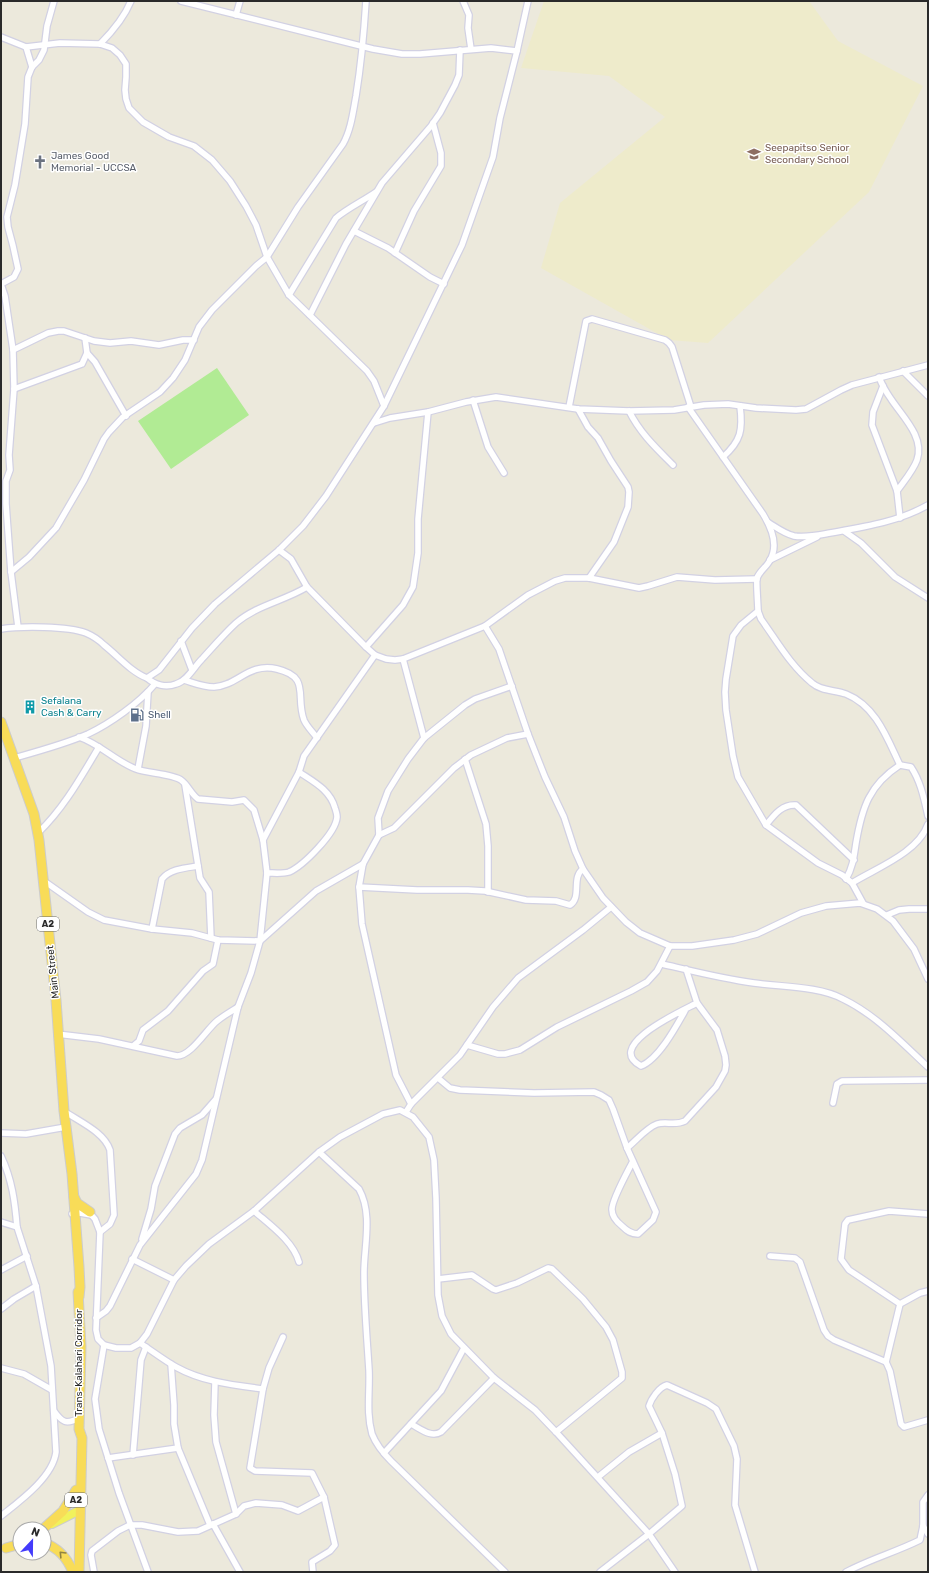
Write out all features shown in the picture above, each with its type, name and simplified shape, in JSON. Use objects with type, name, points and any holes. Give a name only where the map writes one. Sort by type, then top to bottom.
[{"type":"highway","name":"Main Street","points":[[1,722],[34,814],[38,833],[56,1000],[57,1034],[72,1212]]},
{"type":"highway","name":"Main Street","points":[[66,1130],[69,1140],[74,1197],[72,1212]]},
{"type":"highway","points":[[74,1197],[77,1202],[91,1214],[79,1223],[76,1229]]},
{"type":"highway","name":"Trans-Kalahari Corridor","points":[[72,1212],[76,1229],[80,1288],[79,1297]]},
{"type":"highway","name":"Trans-Kalahari Corridor","points":[[72,1212],[79,1297],[81,1346],[76,1490],[78,1511],[79,1572]]},
{"type":"highway","name":"Trans-Kalahari Corridor","points":[[74,1572],[82,1438],[79,1429]]},
{"type":"highway","points":[[51,1521],[63,1511],[76,1490]]},
{"type":"highway","points":[[52,1547],[66,1558],[74,1572]]},
{"type":"main road","points":[[52,1524],[78,1511]]},
{"type":"street","points":[[18,626],[11,572],[6,494],[6,481],[10,470],[9,455],[14,389],[14,350],[5,296],[1,284],[14,277],[18,270],[7,217],[20,157],[25,124],[27,84],[32,67],[40,60],[45,45],[47,26],[54,1]]},
{"type":"street","points":[[100,44],[116,28],[131,1]]},
{"type":"street","points":[[181,1],[373,49],[402,54],[492,48],[517,51]]},
{"type":"street","points":[[200,1],[203,7]]},
{"type":"street","points":[[236,15],[240,1]]},
{"type":"street","points":[[11,572],[29,557],[56,528],[84,480],[104,439],[109,432],[126,416],[160,392],[173,378],[185,360],[199,327],[212,310],[267,257],[298,206],[345,140],[353,111],[363,46],[366,1]]},
{"type":"street","points":[[463,1],[469,16],[468,28],[471,49]]},
{"type":"street","points":[[147,678],[159,670],[181,641],[215,604],[279,550],[303,526],[326,496],[384,406],[462,245],[493,156],[500,118],[528,1]]},
{"type":"street","points":[[1,37],[26,47],[60,43],[100,44],[112,48],[120,55],[126,64],[126,99],[129,108],[143,122],[169,138],[194,146],[212,160],[230,181],[256,225],[267,257],[289,295],[371,376],[384,406]]},
{"type":"street","points":[[26,47],[32,67]]},
{"type":"street","points":[[310,315],[354,231],[378,191],[412,147],[433,123],[455,85],[459,75],[460,50]]},
{"type":"street","points":[[395,252],[414,211],[441,166],[441,153],[433,123]]},
{"type":"street","points":[[289,295],[336,218],[346,210],[356,206],[378,191]]},
{"type":"street","points":[[354,231],[395,252],[444,284]]},
{"type":"street","points":[[569,407],[586,321],[592,319],[644,333],[669,343],[672,347],[690,407],[769,523],[774,541],[770,560]]},
{"type":"street","points":[[14,350],[53,331],[64,331],[85,338],[110,343],[131,341],[158,345],[183,340],[194,340]]},
{"type":"street","points":[[85,338],[88,353],[95,362],[126,416]]},
{"type":"street","points":[[14,389],[82,364],[88,353]]},
{"type":"street","points":[[374,423],[390,418],[428,412],[473,400],[496,397],[578,409],[629,411],[674,410],[714,404],[796,410],[806,409],[841,390],[879,377],[928,365]]},
{"type":"street","points":[[903,371],[928,396]]},
{"type":"street","points":[[879,377],[883,386],[912,427],[919,449],[918,459],[897,491]]},
{"type":"street","points":[[883,386],[873,412],[872,425],[897,491],[900,518]]},
{"type":"street","points":[[473,400],[488,447],[504,474]]},
{"type":"street","points":[[723,457],[733,448],[740,433],[742,421],[740,406]]},
{"type":"street","points":[[578,409],[588,427],[598,438],[628,487],[629,492],[628,507],[614,542],[589,578]]},
{"type":"street","points":[[629,411],[635,423],[649,441],[674,464]]},
{"type":"street","points":[[366,647],[403,605],[413,587],[418,553],[418,519],[428,412]]},
{"type":"street","points":[[769,523],[793,536],[804,537],[844,531],[900,518],[928,505]]},
{"type":"street","points":[[844,531],[861,543],[895,577],[928,598]]},
{"type":"street","points":[[821,535],[770,560],[762,568],[757,579],[758,611],[761,619],[790,660],[813,684],[855,698],[869,710],[882,727],[900,765]]},
{"type":"street","points":[[279,550],[291,560],[307,587],[366,647],[375,655],[386,659],[395,660],[485,626],[528,595],[546,585],[565,578],[589,578],[639,588],[677,577],[715,580],[757,579]]},
{"type":"street","points":[[1,628],[18,626],[66,629],[86,633],[104,644],[134,671],[156,684],[167,686],[184,680],[221,638],[249,614],[296,594],[307,587]]},
{"type":"street","points":[[758,611],[741,625],[733,636],[724,692],[729,735],[738,777],[766,825],[818,863],[852,883],[863,903]]},
{"type":"street","points":[[485,626],[500,649],[528,734],[545,778],[564,817],[575,851],[583,869],[603,898],[626,922],[640,933],[670,946],[698,945],[734,940],[757,934],[801,914],[826,906],[851,902],[863,903],[887,915],[893,921],[914,949],[928,979]]},
{"type":"street","points":[[181,641],[192,670]]},
{"type":"street","points":[[263,840],[299,772],[304,756],[375,655]]},
{"type":"street","points":[[403,658],[424,738]]},
{"type":"street","points":[[184,680],[196,684],[215,687],[228,684],[248,672],[258,669],[270,668],[291,674],[298,682],[304,720],[317,738]]},
{"type":"street","points":[[14,758],[89,733],[113,719],[156,684]]},
{"type":"street","points":[[412,1104],[396,1075],[362,924],[359,888],[363,864],[380,834],[378,818],[388,791],[408,758],[424,738],[465,705],[512,686]]},
{"type":"street","points":[[138,769],[146,726],[148,692]]},
{"type":"street","points":[[380,834],[394,828],[421,799],[465,759],[507,738],[528,734]]},
{"type":"street","points":[[79,737],[91,741],[120,761],[138,769],[171,776],[181,780],[194,796],[201,800],[232,802],[244,800],[254,810],[263,840],[267,873],[260,941],[251,973],[238,1007],[202,1160],[196,1174],[140,1245],[113,1301],[106,1312],[96,1318]]},
{"type":"street","points":[[38,833],[52,819],[67,799],[99,746]]},
{"type":"street","points":[[465,759],[486,824],[489,868],[488,892]]},
{"type":"street","points":[[846,879],[852,869],[861,816],[865,805],[875,786],[882,778],[900,765],[911,767],[915,773],[928,816]]},
{"type":"street","points":[[267,873],[290,871],[305,861],[320,846],[335,824],[337,816],[335,806],[326,790],[299,772]]},
{"type":"street","points":[[185,784],[200,878],[209,892],[211,938]]},
{"type":"street","points":[[766,825],[781,808],[796,805],[854,860]]},
{"type":"street","points":[[852,883],[902,854],[922,837],[928,824]]},
{"type":"street","points":[[44,881],[96,917],[152,930],[192,933],[218,940],[260,941],[316,891],[363,864]]},
{"type":"street","points":[[152,930],[162,879],[166,874],[172,871],[198,866]]},
{"type":"street","points":[[359,888],[468,890],[488,892],[526,900],[556,901],[570,905],[574,900],[577,877],[579,872],[583,869]]},
{"type":"street","points":[[406,1112],[412,1104],[460,1056],[493,1007],[518,978],[583,930],[611,907]]},
{"type":"street","points":[[887,915],[899,910],[928,909]]},
{"type":"street","points":[[133,1046],[139,1041],[143,1030],[168,1012],[203,971],[213,964],[218,940]]},
{"type":"street","points":[[467,1045],[498,1054],[505,1054],[520,1050],[557,1027],[642,985],[657,971],[662,964],[670,946]]},
{"type":"street","points":[[662,964],[754,983],[814,991],[842,998],[877,1019],[928,1066]]},
{"type":"street","points":[[627,1148],[646,1131],[657,1124],[680,1124],[685,1121],[712,1091],[725,1070],[725,1056],[717,1030],[697,1003],[686,969]]},
{"type":"street","points":[[686,1009],[673,1032],[649,1062],[641,1066],[633,1060],[630,1056],[630,1051],[646,1032],[686,1009],[697,1003]]},
{"type":"street","points":[[57,1034],[99,1039],[182,1056],[216,1022],[238,1007]]},
{"type":"street","points":[[438,1078],[450,1088],[460,1090],[534,1093],[594,1092],[601,1094],[608,1100],[613,1109],[627,1148],[633,1161],[656,1212],[653,1220],[638,1234],[632,1234],[619,1224],[614,1217],[612,1210],[613,1202],[633,1161]]},
{"type":"street","points":[[833,1103],[837,1084],[842,1081],[928,1080]]},
{"type":"street","points":[[140,1245],[149,1215],[155,1186],[175,1134],[180,1128],[202,1115],[217,1097]]},
{"type":"street","points":[[72,1212],[91,1214],[99,1226],[96,1318],[98,1339],[104,1345],[116,1348],[131,1348],[140,1343],[147,1334],[174,1280],[209,1244],[254,1211],[319,1152],[340,1137],[383,1114],[400,1110],[406,1112],[414,1117],[429,1137],[434,1160],[439,1305],[442,1316],[452,1334],[494,1378],[535,1410],[556,1432],[649,1534],[675,1572]]},
{"type":"street","points":[[64,1111],[102,1137],[108,1143],[110,1150],[114,1215],[110,1224],[100,1232]]},
{"type":"street","points":[[1,1133],[26,1134],[66,1130]]},
{"type":"street","points":[[319,1152],[359,1189],[363,1196],[366,1226],[364,1273],[369,1372],[369,1409],[373,1435],[384,1453],[421,1492],[453,1520],[505,1572]]},
{"type":"street","points":[[1,1156],[14,1196],[17,1227],[36,1286],[51,1366],[56,1452],[55,1460],[40,1482],[1,1516]]},
{"type":"street","points":[[254,1211],[284,1238],[294,1251],[299,1262]]},
{"type":"street","points":[[900,1304],[849,1270],[841,1259],[845,1224],[848,1220],[889,1211],[928,1214]]},
{"type":"street","points":[[1,1222],[17,1227]]},
{"type":"street","points":[[1,1270],[27,1256]]},
{"type":"street","points":[[770,1256],[795,1258],[800,1262],[824,1330],[828,1336],[886,1362]]},
{"type":"street","points":[[132,1259],[174,1280]]},
{"type":"street","points":[[438,1279],[472,1274],[496,1290],[517,1283],[550,1268],[554,1270],[583,1299],[606,1328],[615,1346],[622,1372],[622,1378],[556,1432]]},
{"type":"street","points":[[1,1309],[14,1299],[36,1286]]},
{"type":"street","points":[[928,1291],[920,1293],[900,1304],[886,1362],[893,1384],[901,1424],[904,1427],[928,1420]]},
{"type":"street","points":[[283,1337],[269,1368],[263,1389],[250,1468],[255,1471],[312,1473],[324,1497],[334,1545],[330,1551],[312,1562],[313,1572]]},
{"type":"street","points":[[140,1343],[171,1364],[191,1374],[215,1382],[263,1389]]},
{"type":"street","points":[[104,1345],[96,1387],[96,1406],[99,1429],[130,1525],[148,1572]]},
{"type":"street","points":[[133,1454],[141,1360],[146,1347]]},
{"type":"street","points":[[384,1453],[441,1391],[464,1348]]},
{"type":"street","points":[[171,1364],[174,1424],[178,1448],[212,1524],[240,1572]]},
{"type":"street","points":[[2,1370],[24,1374],[52,1390]]},
{"type":"street","points":[[411,1424],[431,1435],[437,1435],[494,1378]]},
{"type":"street","points":[[215,1382],[214,1415],[216,1442],[236,1514]]},
{"type":"street","points":[[600,1572],[681,1508],[682,1504],[662,1433],[649,1406],[663,1386],[670,1386],[707,1403],[716,1409],[734,1446],[737,1459],[734,1505],[755,1572]]},
{"type":"street","points":[[54,1411],[62,1421],[72,1422],[79,1418]]},
{"type":"street","points":[[598,1477],[629,1452],[662,1433]]},
{"type":"street","points":[[108,1458],[178,1448]]},
{"type":"street","points":[[846,1572],[869,1560],[901,1550],[920,1540],[923,1526],[923,1502],[928,1495]]},
{"type":"street","points":[[94,1572],[91,1555],[92,1551],[118,1531],[130,1525],[142,1525],[178,1532],[198,1531],[236,1514],[244,1506],[256,1503],[282,1505],[298,1511],[324,1497]]},
{"type":"street","points":[[923,1526],[928,1534]]},
{"type":"shaded area","name":"Seepapitso Senior Secondary School","points":[[544,1],[809,1],[838,41],[923,86],[869,192],[708,343],[669,340],[541,268],[560,203],[665,117],[609,76],[521,68]]},
{"type":"green space","points":[[217,368],[249,415],[171,469],[138,421]]},
{"type":"place","name":"Seepapitso Senior Secondary School","points":[[754,154]]},
{"type":"place","name":"James Good Memorial - UCCSA","points":[[40,162]]},
{"type":"place","name":"Sefalana Cash & Carry","points":[[30,707]]},
{"type":"place","name":"Shell","points":[[137,715]]}]
